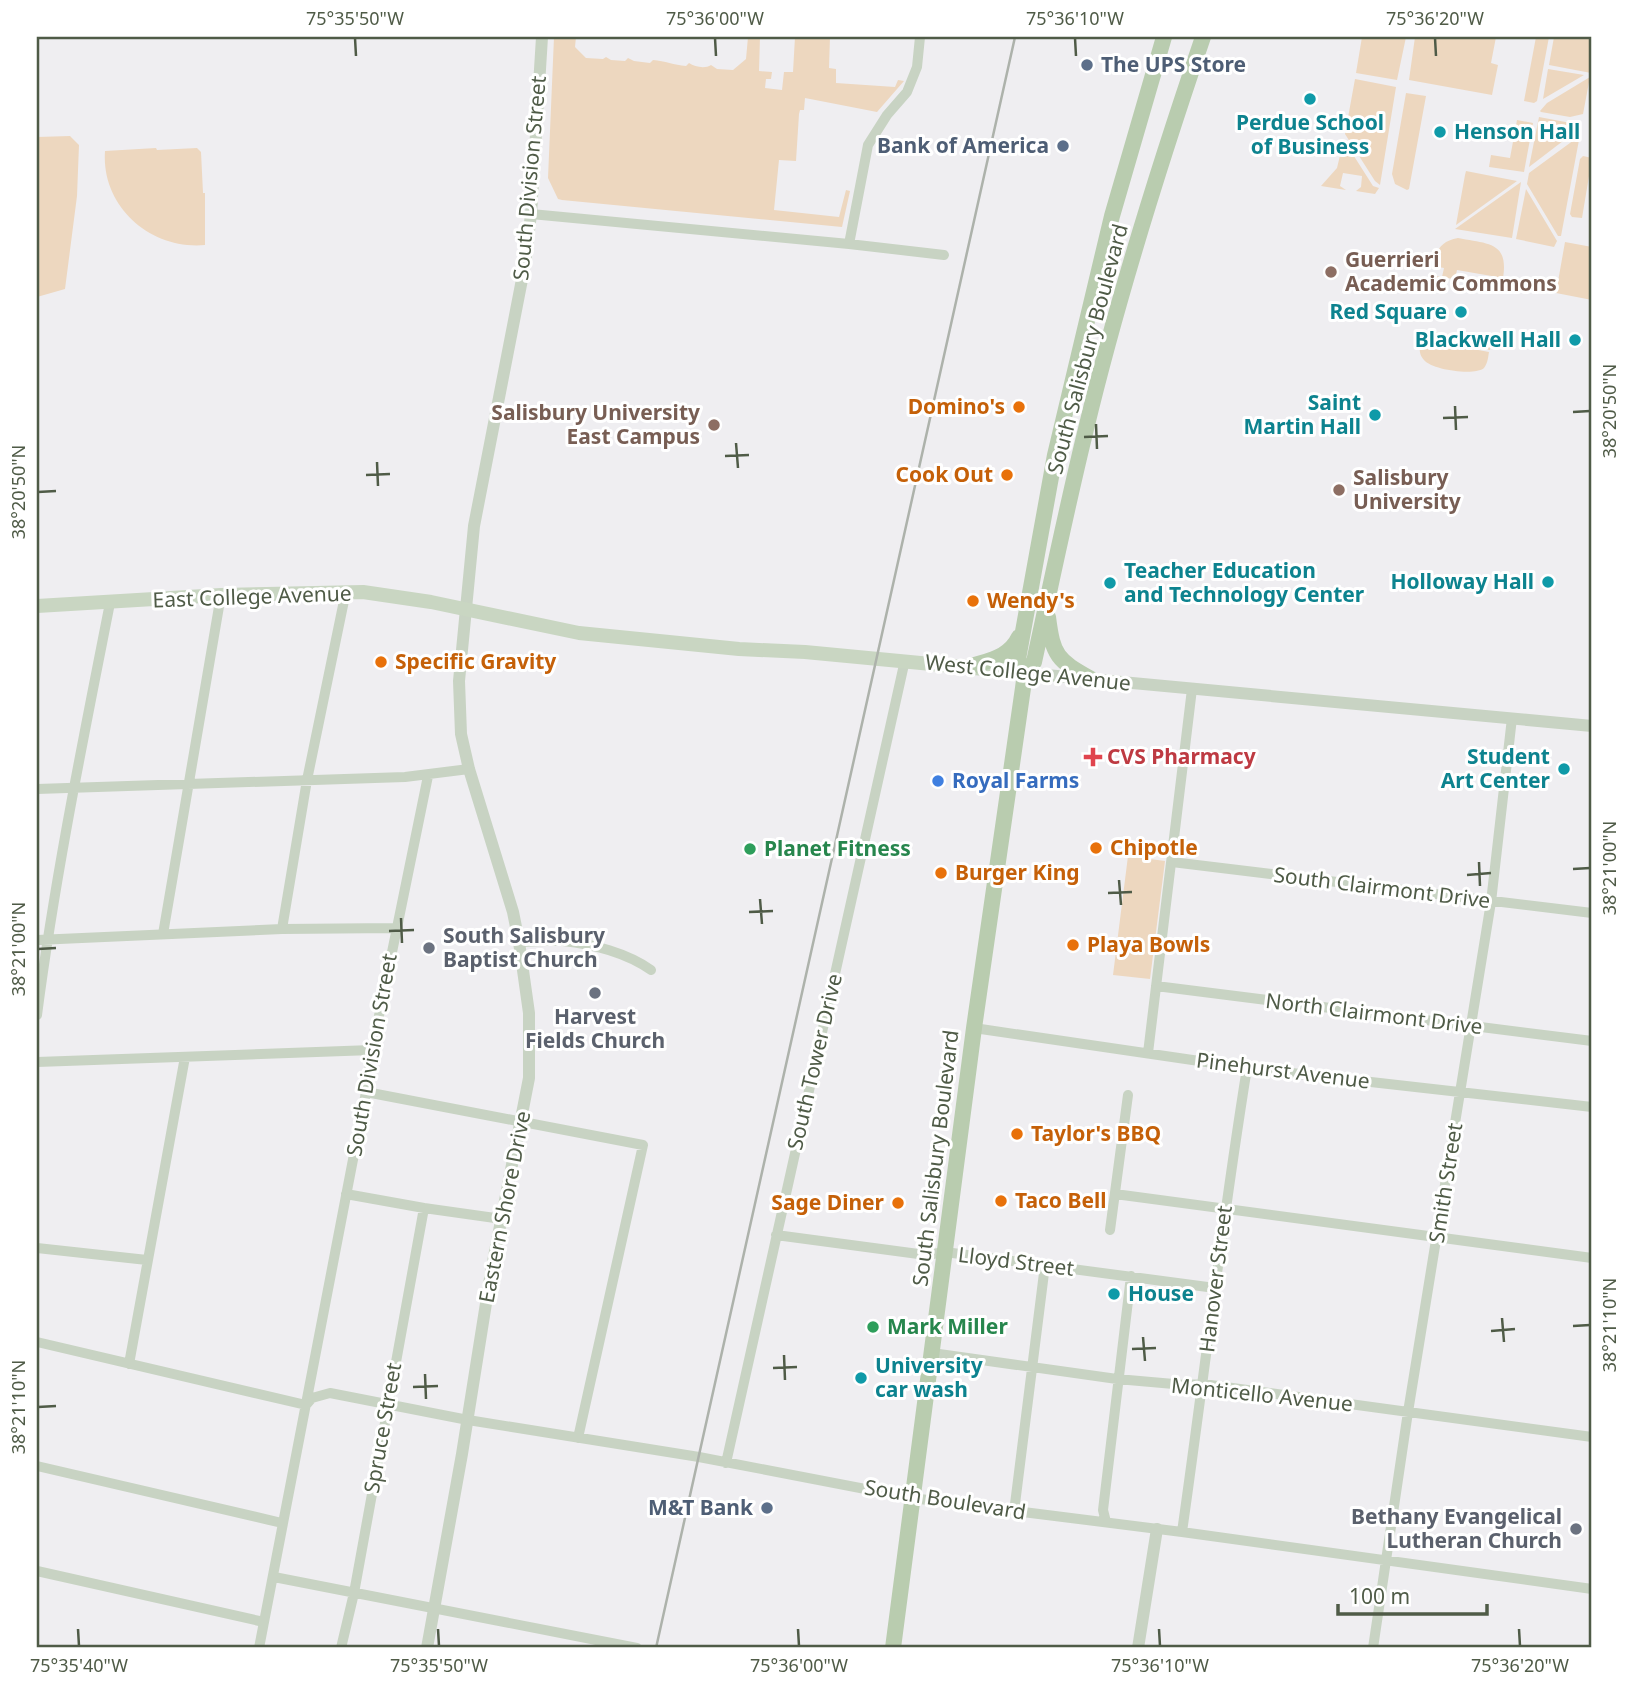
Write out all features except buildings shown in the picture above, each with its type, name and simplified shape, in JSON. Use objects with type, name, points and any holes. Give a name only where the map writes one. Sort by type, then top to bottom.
[{"type":"main road","name":"South Salisbury Boulevard","points":[[893,1648],[974,1028],[1024,673],[1018,659],[1053,466],[1121,183],[1164,37]]},
{"type":"main road","name":"South Salisbury Boulevard","points":[[1024,673],[1034,662],[1108,342],[1160,162],[1203,37]]},
{"type":"main road","points":[[1080,353],[1084,377],[1074,420],[1076,428],[1086,430]]},
{"type":"main road","name":"East College Avenue","points":[[37,606],[346,591],[430,602],[465,611]]},
{"type":"main road","points":[[1046,607],[1051,643],[1063,664],[1091,679]]},
{"type":"main road","name":"West College Avenue","points":[[465,611],[591,635],[739,649],[905,660],[1024,673]]},
{"type":"main road","points":[[969,667],[1009,652],[1024,625]]},
{"type":"street","name":"South Division Street","points":[[468,769],[461,734],[459,681],[465,611],[474,526],[525,264],[531,214],[542,37]]},
{"type":"street","points":[[849,244],[868,145],[887,115],[907,93],[917,67],[920,37]]},
{"type":"street","points":[[531,214],[944,255]]},
{"type":"street","points":[[282,929],[307,780],[346,591]]},
{"type":"street","points":[[163,934],[221,595]]},
{"type":"street","points":[[37,1015],[42,939],[110,603]]},
{"type":"street","name":"South Tower Drive","points":[[726,1463],[905,660]]},
{"type":"street","name":"West College Avenue","points":[[1024,673],[1592,726]]},
{"type":"street","points":[[1148,1053],[1192,689]]},
{"type":"street","name":"Smith Street","points":[[1373,1648],[1408,1412],[1491,902],[1511,718]]},
{"type":"street","points":[[37,789],[428,776],[468,769]]},
{"type":"street","name":"Eastern Shore Drive","points":[[427,1648],[468,1420],[491,1272],[530,1078],[531,1048],[526,983],[513,912],[468,769]]},
{"type":"street","name":"South Division Street","points":[[259,1648],[372,1050],[428,776]]},
{"type":"street","name":"South Clairmont Drive","points":[[1172,862],[1592,914]]},
{"type":"street","points":[[42,939],[282,929],[396,928]]},
{"type":"street","points":[[519,943],[562,941],[629,957],[651,970]]},
{"type":"street","name":"North Clairmont Drive","points":[[1156,986],[1592,1041]]},
{"type":"street","name":"Pinehurst Avenue","points":[[974,1028],[1247,1068],[1592,1107]]},
{"type":"street","points":[[37,1062],[372,1050]]},
{"type":"street","points":[[129,1364],[185,1057]]},
{"type":"street","name":"Hanover Street","points":[[1182,1532],[1225,1208],[1247,1068]]},
{"type":"street","points":[[366,1092],[643,1145],[578,1438]]},
{"type":"street","points":[[1110,1230],[1128,1095]]},
{"type":"street","points":[[346,1194],[502,1219]]},
{"type":"street","points":[[1115,1194],[1592,1258]]},
{"type":"street","name":"Spruce Street","points":[[341,1648],[354,1593],[424,1208]]},
{"type":"street","name":"Lloyd Street","points":[[776,1236],[926,1255],[945,1252],[1215,1288]]},
{"type":"street","points":[[37,1248],[147,1260]]},
{"type":"street","points":[[1014,1512],[1045,1265]]},
{"type":"street","points":[[1106,1522],[1103,1510],[1130,1276]]},
{"type":"street","points":[[37,1342],[306,1405]]},
{"type":"street","name":"Monticello Avenue","points":[[932,1353],[1117,1379],[1203,1384],[1592,1437]]},
{"type":"street","name":"South Boulevard","points":[[306,1405],[312,1398],[330,1393],[912,1498],[1182,1532],[1592,1589]]},
{"type":"street","points":[[37,1466],[282,1523]]},
{"type":"street","points":[[1138,1648],[1157,1530]]},
{"type":"street","points":[[37,1571],[264,1622]]},
{"type":"street","points":[[274,1577],[637,1648]]},
{"type":"street","points":[[575,1648],[578,1636]]},
{"type":"shaded area","points":[[554,37],[576,37],[575,47],[586,58],[606,57],[625,61],[628,58],[650,63],[653,60],[686,66],[689,63],[700,67],[711,65],[717,69],[733,70],[746,59],[748,37],[760,37],[759,71],[772,72],[771,79],[766,79],[765,88],[782,90],[784,72],[793,72],[795,37],[830,37],[829,68],[836,69],[836,83],[895,87],[898,80],[904,81],[877,112],[805,98],[804,110],[800,110],[799,114],[796,161],[779,160],[774,210],[839,217],[846,190],[850,191],[842,227],[562,200],[558,199],[548,178]]},
{"type":"shaded area","points":[[1362,37],[1406,37],[1397,80],[1356,73]]},
{"type":"shaded area","points":[[1415,37],[1496,37],[1491,63],[1498,65],[1492,95],[1409,80]]},
{"type":"shaded area","points":[[1536,37],[1549,37],[1537,101],[1534,103],[1524,101]]},
{"type":"shaded area","points":[[1554,37],[1592,37],[1591,73],[1549,65]]},
{"type":"shaded area","points":[[1548,69],[1584,75],[1543,99]]},
{"type":"shaded area","points":[[1590,77],[1583,114],[1570,117],[1540,111],[1547,103]]},
{"type":"shaded area","points":[[1355,79],[1396,87],[1380,185],[1345,134]]},
{"type":"shaded area","points":[[1406,93],[1426,96],[1407,190],[1395,184],[1392,174]]},
{"type":"shaded area","points":[[1539,117],[1576,124],[1580,128],[1529,167]]},
{"type":"shaded area","points":[[1517,120],[1533,123],[1524,172],[1489,167],[1491,155],[1510,158]]},
{"type":"shaded area","points":[[70,136],[79,145],[77,196],[65,289],[37,297],[37,137]]},
{"type":"shaded area","points":[[1574,140],[1579,140],[1561,236],[1558,236],[1527,184],[1529,173]]},
{"type":"shaded area","points":[[1345,142],[1373,186],[1379,188],[1375,194],[1356,191],[1361,187],[1362,176],[1343,173],[1340,186],[1346,190],[1321,186],[1337,168]]},
{"type":"shaded area","points":[[197,148],[201,152],[205,193],[205,245],[185,245],[149,232],[133,221],[111,190],[105,151]]},
{"type":"shaded area","points":[[1583,156],[1592,158],[1582,218],[1572,217],[1570,214],[1580,159]]},
{"type":"shaded area","points":[[1466,171],[1517,181],[1456,225],[1465,175]]},
{"type":"shaded area","points":[[1521,182],[1512,238],[1455,229]]},
{"type":"shaded area","points":[[1526,189],[1557,241],[1554,247],[1516,239]]},
{"type":"shaded area","points":[[1458,238],[1494,246],[1503,257],[1503,278],[1457,270],[1455,279],[1446,278],[1444,284],[1430,282],[1431,275],[1442,277],[1444,268],[1433,266],[1438,251],[1447,241]]},
{"type":"shaded area","points":[[1565,242],[1592,247],[1592,300],[1556,293]]},
{"type":"shaded area","points":[[1422,330],[1491,342],[1490,350],[1420,337]]},
{"type":"shaded area","points":[[1420,339],[1489,352],[1487,362],[1484,368],[1472,372],[1435,367],[1422,358]]},
{"type":"shaded area","points":[[1128,856],[1165,861],[1150,979],[1113,975]]},
{"type":"railway","points":[[656,1648],[1015,37]]},
{"type":"place","name":"The UPS Store","points":[[1087,65]]},
{"type":"place","name":"Perdue School of Business","points":[[1310,99]]},
{"type":"place","name":"Henson Hall","points":[[1440,132]]},
{"type":"place","name":"Bank of America","points":[[1063,146]]},
{"type":"place","name":"Guerrieri Academic Commons","points":[[1331,272]]},
{"type":"place","name":"Red Square","points":[[1461,312]]},
{"type":"place","name":"Blackwell Hall","points":[[1575,340]]},
{"type":"place","name":"Domino's","points":[[1019,407]]},
{"type":"place","name":"Saint Martin Hall","points":[[1375,415]]},
{"type":"place","name":"Salisbury University East Campus","points":[[714,425]]},
{"type":"place","name":"Cook Out","points":[[1007,475]]},
{"type":"place","name":"Salisbury University","points":[[1339,490]]},
{"type":"place","name":"Holloway Hall","points":[[1548,582]]},
{"type":"place","name":"Teacher Education and Technology Center","points":[[1110,583]]},
{"type":"place","name":"Wendy's","points":[[973,601]]},
{"type":"place","name":"Specific Gravity","points":[[381,662]]},
{"type":"place","name":"CVS Pharmacy","points":[[1093,757]]},
{"type":"place","name":"Student Art Center","points":[[1564,769]]},
{"type":"place","name":"Royal Farms","points":[[938,781]]},
{"type":"place","name":"Chipotle","points":[[1096,848]]},
{"type":"place","name":"Planet Fitness","points":[[750,849]]},
{"type":"place","name":"Burger King","points":[[941,873]]},
{"type":"place","name":"Playa Bowls","points":[[1073,945]]},
{"type":"place","name":"South Salisbury Baptist Church","points":[[429,948]]},
{"type":"place","name":"Harvest Fields Church","points":[[595,993]]},
{"type":"place","name":"Taylor's BBQ","points":[[1017,1134]]},
{"type":"place","name":"Taco Bell","points":[[1001,1201]]},
{"type":"place","name":"Sage Diner","points":[[898,1203]]},
{"type":"place","name":"House","points":[[1114,1294]]},
{"type":"place","name":"Mark Miller","points":[[873,1327]]},
{"type":"place","name":"University car wash","points":[[861,1378]]},
{"type":"place","name":"M&T Bank","points":[[767,1508]]},
{"type":"place","name":"Bethany Evangelical Lutheran Church","points":[[1576,1529]]}]
